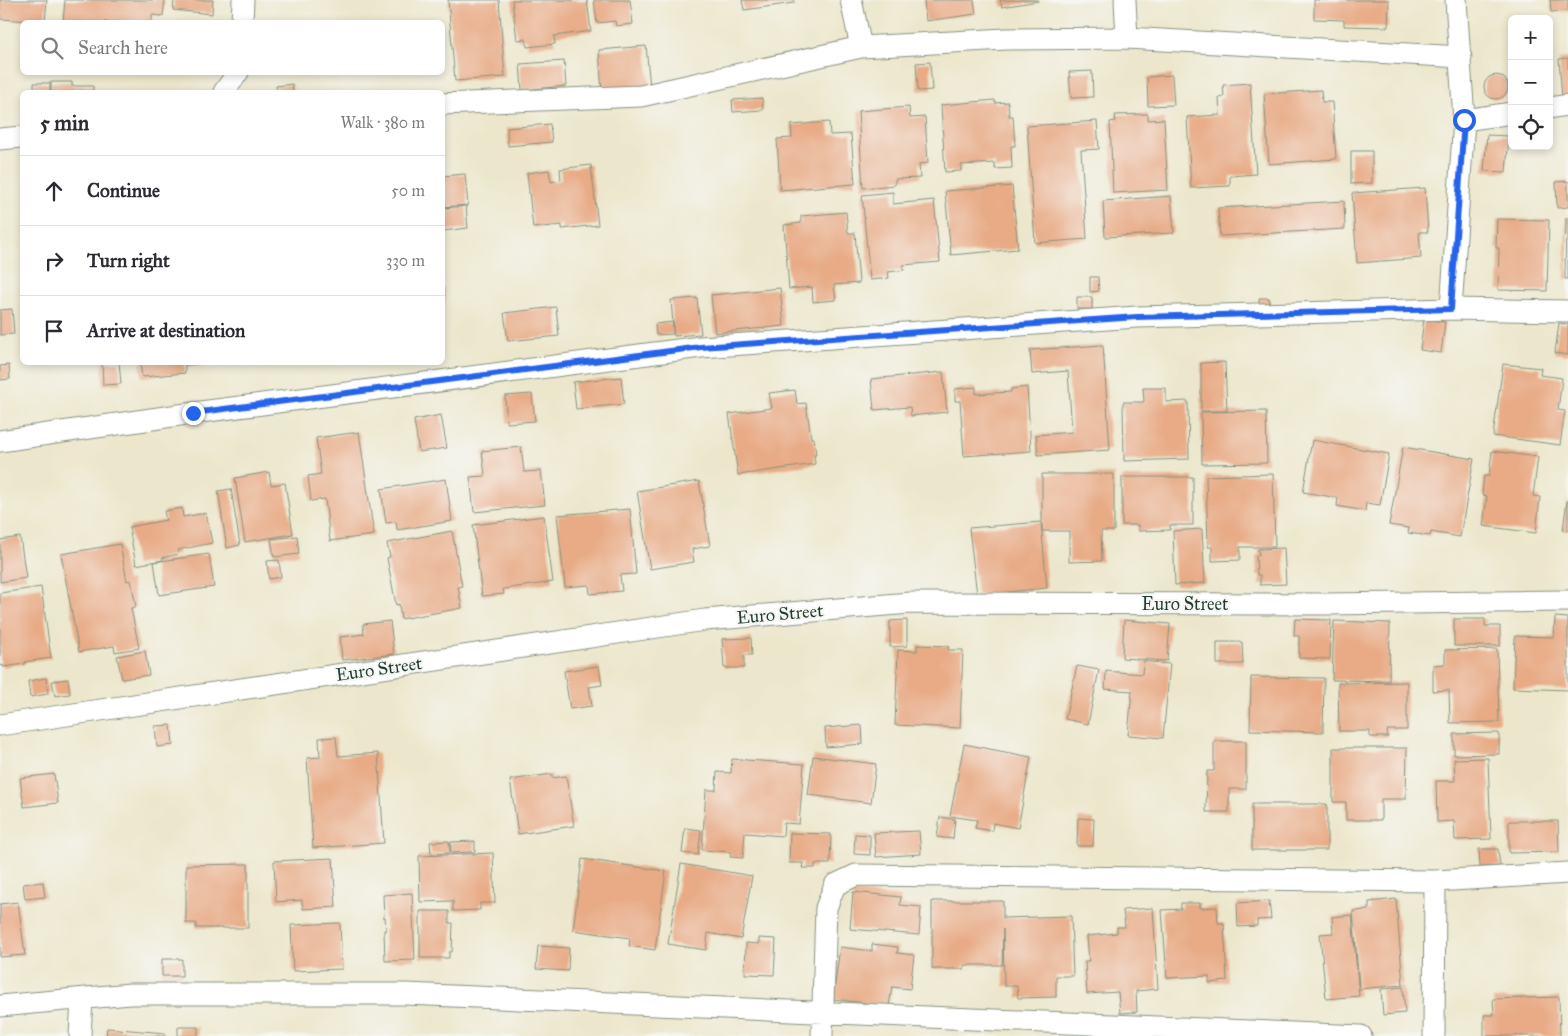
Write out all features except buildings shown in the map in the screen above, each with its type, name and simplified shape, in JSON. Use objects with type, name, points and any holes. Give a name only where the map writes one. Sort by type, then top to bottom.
[{"type":"street","points":[[242,20],[243,0]]},
{"type":"street","points":[[852,0],[861,47]]},
{"type":"street","points":[[1125,0],[1127,38]]},
{"type":"street","points":[[1451,309],[1464,120],[1456,0]]},
{"type":"street","points":[[445,104],[640,96],[861,47],[1006,38],[1127,38],[1461,57]]},
{"type":"street","points":[[225,90],[236,75]]},
{"type":"street","points":[[1553,107],[1568,105]]},
{"type":"street","points":[[1464,120],[1508,114]]},
{"type":"street","points":[[0,139],[20,137]]},
{"type":"street","points":[[0,441],[193,413],[701,347],[1137,317],[1451,309],[1568,311]]},
{"type":"street","name":"Euro Street","points":[[0,725],[705,620],[900,604],[1335,604],[1568,601]]},
{"type":"street","points":[[822,1036],[826,908],[835,885],[856,875],[1435,880],[1568,873]]},
{"type":"street","points":[[1434,1036],[1435,880]]},
{"type":"street","points":[[0,1006],[130,994],[406,994],[1361,1036]]},
{"type":"street","points":[[80,1036],[82,998]]},
{"type":"route","points":[[193,413],[701,347],[1137,317],[1451,309],[1464,120]]}]
